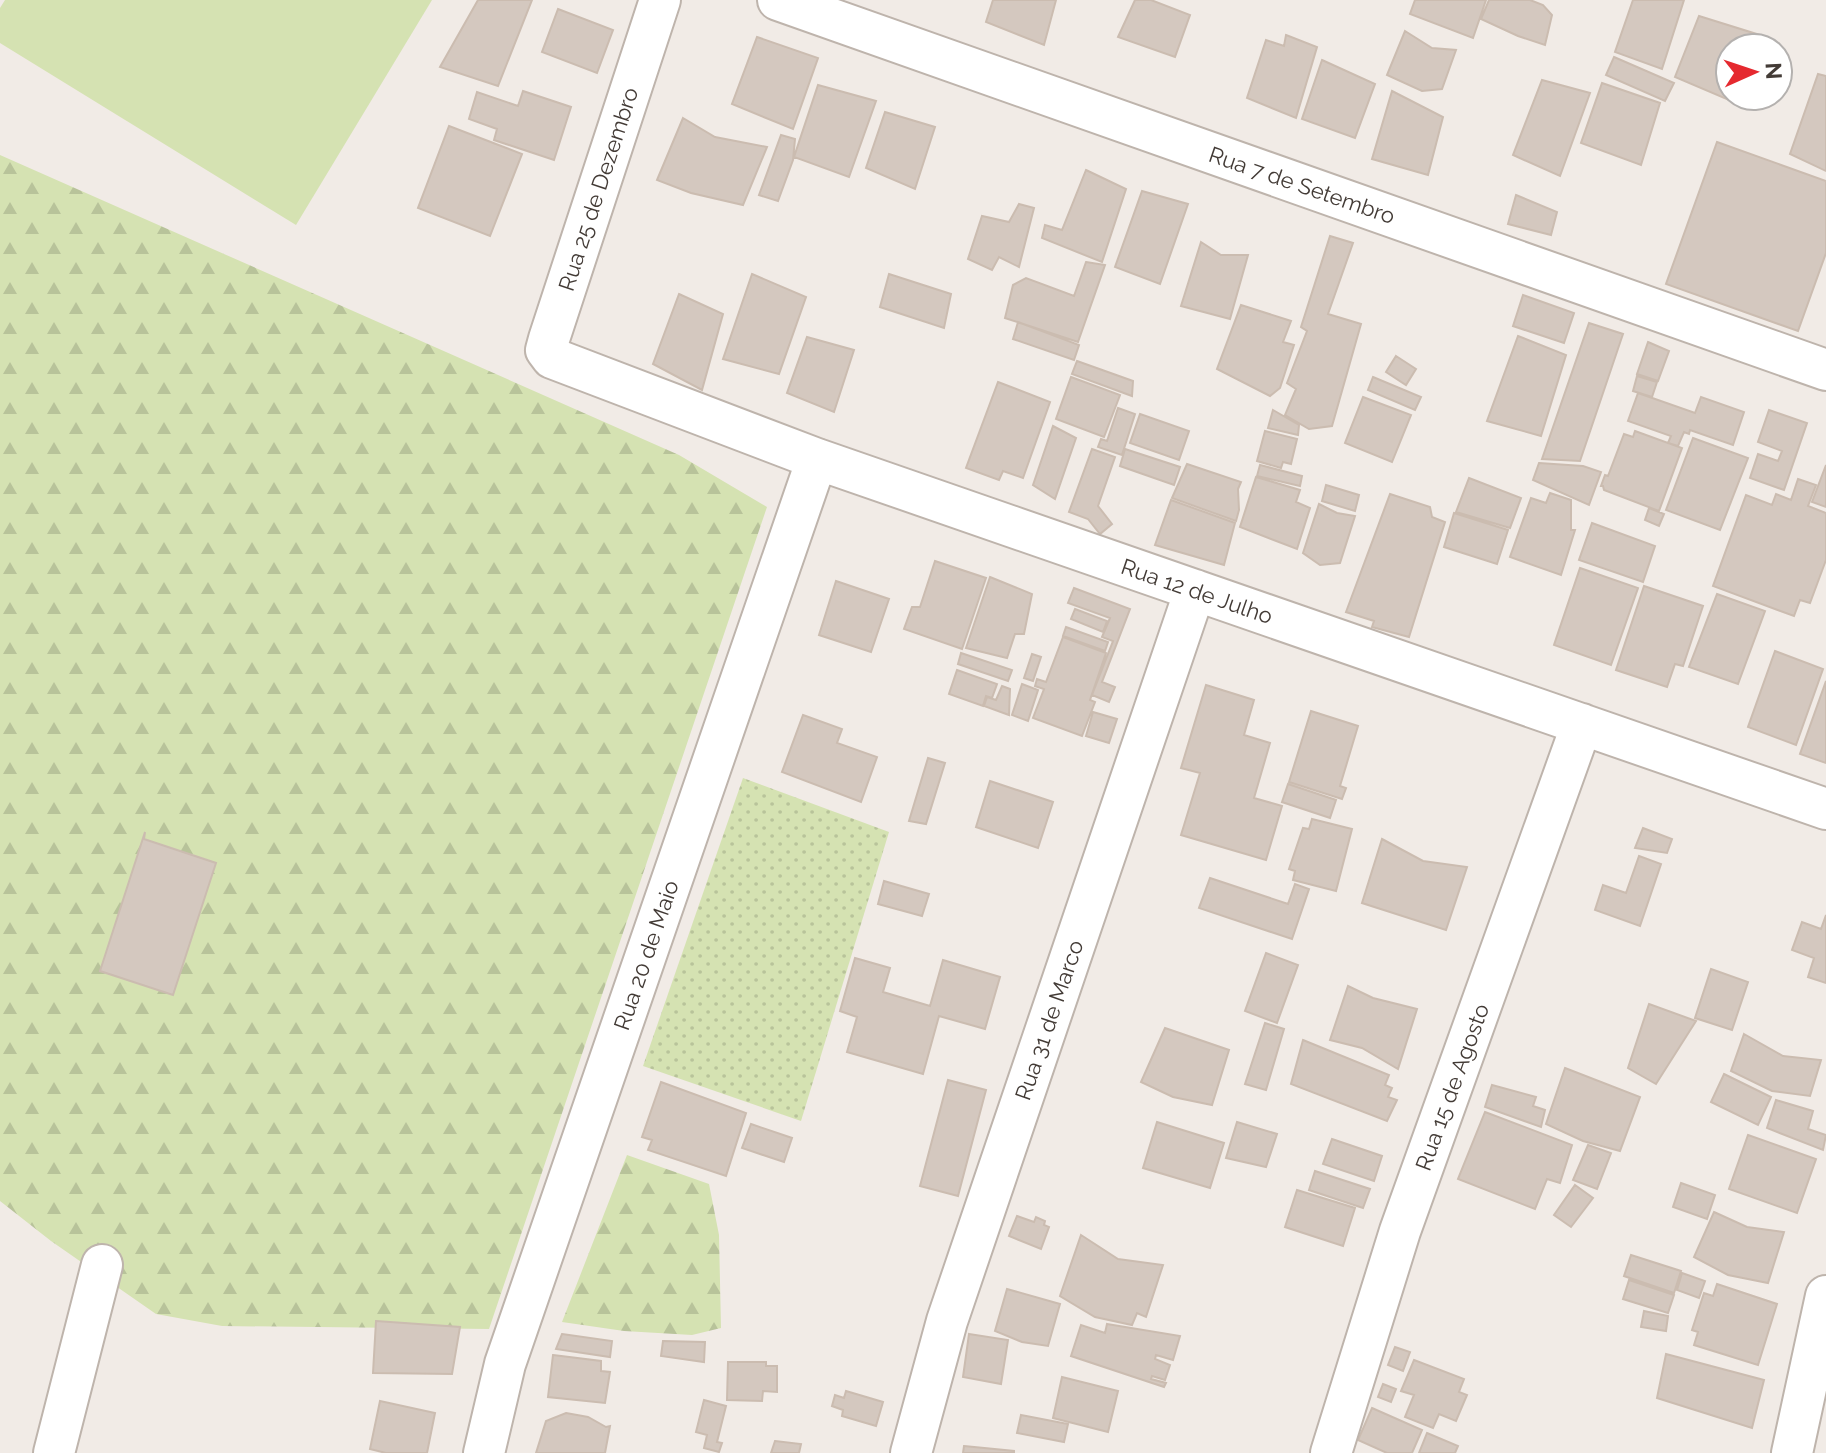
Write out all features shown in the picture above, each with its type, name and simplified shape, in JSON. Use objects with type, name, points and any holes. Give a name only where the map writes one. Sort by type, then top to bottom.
[{"type":"street","name":"Rua 25 de Dezembro","points":[[571,365],[552,358],[546,350],[660,0]]},
{"type":"street","name":"Rua 7 de Setembro","points":[[778,0],[1826,370]]},
{"type":"street","name":"Rua 12 de Julho","points":[[571,365],[817,459],[1826,809]]},
{"type":"street","name":"Rua 20 de Maio","points":[[484,1453],[505,1364],[817,459]]},
{"type":"street","name":"Rua 31 de Marco","points":[[911,1453],[947,1321],[1195,590]]},
{"type":"street","name":"Rua 15 de Agosto","points":[[1331,1453],[1400,1231],[1582,724]]},
{"type":"street","points":[[54,1453],[102,1265]]},
{"type":"street","points":[[1792,1453],[1826,1296]]},
{"type":"green space","points":[[5,0],[432,0],[296,225],[0,43],[0,8]]},
{"type":"green space","points":[[0,155],[679,455],[767,507],[489,1329],[222,1326],[156,1314],[51,1241],[0,1201]]},
{"type":"green space","points":[[743,778],[889,832],[801,1121],[643,1066]]},
{"type":"green space","points":[[627,1155],[709,1184],[719,1235],[721,1328],[692,1335],[624,1331],[562,1322]]},
{"type":"building","points":[[478,0],[532,0],[498,86],[440,67]]},
{"type":"building","points":[[993,0],[1056,0],[1044,45],[986,22]]},
{"type":"building","points":[[1135,0],[1151,0],[1190,15],[1175,57],[1118,37]]},
{"type":"building","points":[[1415,0],[1486,0],[1473,38],[1410,14]]},
{"type":"building","points":[[1489,0],[1530,0],[1543,5],[1552,15],[1545,45],[1481,19]]},
{"type":"building","points":[[1633,0],[1684,0],[1662,69],[1615,52]]},
{"type":"building","points":[[558,9],[613,30],[597,73],[542,52]]},
{"type":"building","points":[[1699,16],[1750,32],[1714,32],[1714,94],[1675,77]]},
{"type":"building","points":[[1405,31],[1432,48],[1456,50],[1442,89],[1422,91],[1387,75]]},
{"type":"building","points":[[1286,35],[1317,47],[1296,118],[1247,98],[1266,40],[1284,46]]},
{"type":"building","points":[[757,37],[818,58],[793,129],[732,104]]},
{"type":"building","points":[[1614,57],[1674,83],[1665,101],[1606,75]]},
{"type":"building","points":[[1322,60],[1375,84],[1355,138],[1302,119]]},
{"type":"building","points":[[1818,74],[1826,76],[1826,171],[1790,154]]},
{"type":"building","points":[[1542,80],[1590,93],[1560,176],[1513,155]]},
{"type":"building","points":[[1602,83],[1660,103],[1641,165],[1581,143]]},
{"type":"building","points":[[818,85],[876,101],[849,177],[794,157]]},
{"type":"building","points":[[523,91],[571,107],[554,160],[494,140],[497,129],[469,119],[477,92],[518,106]]},
{"type":"building","points":[[1392,91],[1443,117],[1428,175],[1372,159]]},
{"type":"building","points":[[885,112],[935,127],[915,189],[866,168]]},
{"type":"building","points":[[683,118],[715,137],[767,147],[743,205],[691,193],[657,180]]},
{"type":"building","points":[[449,126],[522,154],[490,236],[418,208]]},
{"type":"building","points":[[781,135],[795,139],[793,160],[778,201],[759,195]]},
{"type":"building","points":[[1717,142],[1826,181],[1826,253],[1798,331],[1666,284]]},
{"type":"building","points":[[1086,170],[1126,189],[1102,262],[1042,238],[1045,225],[1062,230]]},
{"type":"building","points":[[1142,191],[1188,204],[1160,284],[1115,267]]},
{"type":"building","points":[[1516,195],[1557,212],[1551,235],[1508,224]]},
{"type":"building","points":[[1019,204],[1034,208],[1019,267],[999,257],[992,270],[968,259],[982,216],[1009,222]]},
{"type":"building","points":[[1330,236],[1353,243],[1328,314],[1361,324],[1332,426],[1309,429],[1285,415],[1296,389],[1287,383],[1307,331],[1301,327]]},
{"type":"building","points":[[1201,242],[1221,255],[1248,255],[1230,319],[1181,306]]},
{"type":"building","points":[[1086,262],[1105,265],[1078,342],[1005,318],[1013,285],[1026,278],[1074,296]]},
{"type":"building","points":[[752,274],[806,297],[779,374],[723,359]]},
{"type":"building","points":[[889,274],[951,294],[944,328],[880,307]]},
{"type":"building","points":[[679,294],[723,314],[702,390],[653,364]]},
{"type":"building","points":[[1523,295],[1574,313],[1564,343],[1513,326]]},
{"type":"building","points":[[1241,305],[1291,321],[1283,342],[1294,345],[1280,388],[1270,396],[1217,369]]},
{"type":"building","points":[[1018,322],[1079,345],[1074,360],[1013,339]]},
{"type":"building","points":[[1589,323],[1623,334],[1580,461],[1542,459]]},
{"type":"building","points":[[1518,336],[1566,355],[1541,436],[1487,421]]},
{"type":"building","points":[[807,337],[854,350],[834,412],[787,393]]},
{"type":"building","points":[[1648,342],[1669,351],[1658,381],[1637,374]]},
{"type":"building","points":[[1396,356],[1416,369],[1406,385],[1386,372]]},
{"type":"building","points":[[1077,361],[1133,381],[1132,396],[1072,374]]},
{"type":"building","points":[[1637,376],[1657,382],[1652,397],[1633,391]]},
{"type":"building","points":[[1071,377],[1120,395],[1104,437],[1056,419]]},
{"type":"building","points":[[1373,377],[1421,397],[1415,410],[1368,390]]},
{"type":"building","points":[[998,382],[1050,402],[1023,478],[1003,471],[999,480],[966,468]]},
{"type":"building","points":[[1638,393],[1695,413],[1701,397],[1744,412],[1733,445],[1690,430],[1689,434],[1684,432],[1678,446],[1668,443],[1671,436],[1628,421]]},
{"type":"building","points":[[1363,397],[1411,415],[1392,462],[1345,443]]},
{"type":"building","points":[[1118,408],[1135,414],[1122,455],[1098,447],[1101,439],[1107,441]]},
{"type":"building","points":[[1273,410],[1299,425],[1298,435],[1268,428]]},
{"type":"building","points":[[1769,410],[1807,423],[1784,490],[1750,478],[1758,454],[1778,461],[1782,451],[1758,442]]},
{"type":"building","points":[[1140,414],[1189,431],[1179,460],[1130,443]]},
{"type":"building","points":[[1053,426],[1076,438],[1055,499],[1033,485]]},
{"type":"building","points":[[1265,431],[1297,439],[1291,464],[1283,462],[1281,468],[1257,461]]},
{"type":"building","points":[[1635,431],[1682,448],[1659,511],[1604,490],[1601,486],[1624,434],[1633,437]]},
{"type":"building","points":[[1693,438],[1748,458],[1720,530],[1666,510]]},
{"type":"building","points":[[1092,449],[1115,457],[1098,506],[1112,524],[1100,534],[1088,519],[1069,512]]},
{"type":"building","points":[[1125,449],[1180,467],[1174,485],[1120,466]]},
{"type":"building","points":[[1539,463],[1583,466],[1601,472],[1589,505],[1533,480]]},
{"type":"building","points":[[1187,464],[1241,482],[1236,521],[1172,498]]},
{"type":"building","points":[[1260,465],[1302,476],[1300,486],[1257,476]]},
{"type":"building","points":[[1826,465],[1826,507],[1812,502]]},
{"type":"building","points":[[1256,477],[1300,490],[1296,502],[1310,508],[1297,549],[1240,527]]},
{"type":"building","points":[[1469,478],[1521,498],[1510,528],[1456,512]]},
{"type":"building","points":[[1798,479],[1816,485],[1808,506],[1826,513],[1826,560],[1810,603],[1800,600],[1794,616],[1713,586],[1746,495],[1772,505],[1776,494],[1791,500]]},
{"type":"building","points":[[1326,485],[1359,495],[1355,511],[1322,501]]},
{"type":"building","points":[[1550,493],[1571,500],[1571,530],[1575,530],[1561,575],[1510,557],[1531,498],[1546,503]]},
{"type":"building","points":[[1390,494],[1430,507],[1432,517],[1445,522],[1409,637],[1372,627],[1374,621],[1346,612]]},
{"type":"building","points":[[1171,500],[1235,523],[1224,565],[1155,545]]},
{"type":"building","points":[[1319,504],[1337,513],[1355,516],[1340,563],[1320,565],[1303,553]]},
{"type":"building","points":[[1649,508],[1664,514],[1659,526],[1645,520]]},
{"type":"building","points":[[1454,513],[1508,530],[1497,564],[1444,547]]},
{"type":"building","points":[[1592,523],[1655,546],[1643,582],[1579,560]]},
{"type":"building","points":[[935,561],[986,578],[962,649],[904,629],[912,607],[920,607]]},
{"type":"building","points":[[1580,568],[1638,588],[1611,665],[1554,645]]},
{"type":"building","points":[[990,577],[1032,594],[1024,634],[1015,634],[1007,658],[966,648]]},
{"type":"building","points":[[836,581],[889,599],[871,652],[819,635]]},
{"type":"building","points":[[1644,586],[1703,606],[1683,666],[1675,664],[1667,687],[1616,670]]},
{"type":"building","points":[[1074,588],[1130,609],[1102,682],[1115,687],[1109,702],[1092,695],[1113,641],[1102,637],[1110,618],[1068,603]]},
{"type":"building","points":[[1717,594],[1765,611],[1738,684],[1689,667]]},
{"type":"building","points":[[1075,609],[1107,621],[1103,632],[1071,619]]},
{"type":"building","points":[[1066,627],[1108,642],[1105,651],[1063,636]]},
{"type":"building","points":[[1063,637],[1106,653],[1090,700],[1095,702],[1082,736],[1033,718],[1044,689],[1035,686],[1037,679],[1046,682]]},
{"type":"building","points":[[1775,651],[1823,669],[1796,745],[1748,727]]},
{"type":"building","points":[[961,653],[1012,670],[1008,681],[958,664]]},
{"type":"building","points":[[1032,654],[1041,657],[1033,681],[1024,678]]},
{"type":"building","points":[[957,670],[997,684],[992,698],[986,696],[983,706],[949,694]]},
{"type":"building","points":[[1826,681],[1826,763],[1800,754]]},
{"type":"building","points":[[1022,684],[1038,690],[1028,721],[1012,715]]},
{"type":"building","points":[[1206,685],[1254,700],[1244,735],[1270,743],[1254,798],[1282,806],[1266,860],[1181,835],[1200,773],[1181,768]]},
{"type":"building","points":[[1002,686],[1010,689],[1009,715],[984,706],[987,697],[996,700]]},
{"type":"building","points":[[1311,711],[1358,726],[1340,786],[1346,788],[1342,799],[1289,782]]},
{"type":"building","points":[[1093,712],[1117,719],[1109,743],[1086,736]]},
{"type":"building","points":[[803,715],[842,729],[837,743],[877,757],[861,802],[782,772]]},
{"type":"building","points":[[928,758],[945,763],[926,824],[909,821]]},
{"type":"building","points":[[990,781],[1053,802],[1038,848],[976,827]]},
{"type":"building","points":[[1288,784],[1336,800],[1330,818],[1282,802]]},
{"type":"building","points":[[1312,819],[1352,829],[1336,891],[1293,880],[1295,871],[1289,869],[1303,828],[1309,829]]},
{"type":"building","points":[[1643,828],[1672,839],[1667,853],[1635,848]]},
{"type":"building","points":[[145,832],[144,839],[216,863],[173,995],[100,971]]},
{"type":"building","points":[[1382,839],[1423,861],[1467,867],[1446,930],[1362,903]]},
{"type":"building","points":[[1639,856],[1661,864],[1640,926],[1595,910],[1603,885],[1626,893]]},
{"type":"building","points":[[1210,878],[1288,904],[1295,884],[1309,889],[1292,939],[1199,908]]},
{"type":"building","points":[[884,881],[929,894],[922,916],[878,904]]},
{"type":"building","points":[[1826,915],[1826,983],[1808,977],[1814,958],[1792,950],[1802,922],[1821,929]]},
{"type":"building","points":[[1266,953],[1298,965],[1277,1023],[1245,1011]]},
{"type":"building","points":[[855,958],[890,968],[883,992],[930,1006],[943,960],[1000,977],[985,1029],[939,1016],[923,1074],[847,1052],[857,1017],[840,1011]]},
{"type":"building","points":[[1711,969],[1748,982],[1732,1030],[1695,1018]]},
{"type":"building","points":[[1348,986],[1373,998],[1417,1009],[1398,1069],[1362,1048],[1330,1040]]},
{"type":"building","points":[[1649,1004],[1696,1021],[1656,1084],[1628,1068]]},
{"type":"building","points":[[1265,1023],[1284,1029],[1266,1090],[1245,1084]]},
{"type":"building","points":[[1165,1028],[1229,1050],[1212,1105],[1173,1097],[1141,1082]]},
{"type":"building","points":[[1744,1034],[1783,1056],[1821,1060],[1810,1096],[1772,1091],[1731,1071]]},
{"type":"building","points":[[1303,1040],[1389,1075],[1385,1085],[1392,1088],[1388,1097],[1397,1100],[1387,1121],[1291,1084]]},
{"type":"building","points":[[1565,1068],[1640,1097],[1620,1151],[1583,1141],[1546,1124]]},
{"type":"building","points":[[1724,1074],[1771,1097],[1758,1125],[1711,1102]]},
{"type":"building","points":[[948,1080],[986,1090],[958,1196],[920,1186]]},
{"type":"building","points":[[661,1082],[746,1113],[726,1176],[648,1150],[652,1140],[642,1137]]},
{"type":"building","points":[[1492,1085],[1536,1097],[1533,1106],[1545,1110],[1541,1127],[1485,1107]]},
{"type":"building","points":[[1776,1100],[1813,1111],[1808,1129],[1826,1135],[1823,1150],[1767,1128]]},
{"type":"building","points":[[1485,1112],[1572,1145],[1560,1183],[1547,1179],[1535,1209],[1458,1179]]},
{"type":"building","points":[[1157,1122],[1224,1143],[1210,1188],[1143,1168]]},
{"type":"building","points":[[1237,1122],[1277,1134],[1266,1167],[1226,1158]]},
{"type":"building","points":[[751,1124],[792,1138],[784,1162],[742,1148]]},
{"type":"building","points":[[1748,1135],[1816,1159],[1797,1213],[1729,1189]]},
{"type":"building","points":[[1332,1139],[1382,1156],[1374,1181],[1323,1164]]},
{"type":"building","points":[[1588,1145],[1611,1153],[1597,1189],[1573,1180]]},
{"type":"building","points":[[1315,1171],[1370,1189],[1363,1208],[1309,1190]]},
{"type":"building","points":[[1681,1183],[1715,1195],[1707,1219],[1673,1207]]},
{"type":"building","points":[[1575,1185],[1593,1198],[1571,1227],[1554,1215]]},
{"type":"building","points":[[1297,1190],[1355,1208],[1343,1246],[1285,1227]]},
{"type":"building","points":[[1714,1212],[1747,1227],[1784,1232],[1768,1283],[1728,1275],[1694,1257]]},
{"type":"building","points":[[1017,1216],[1034,1222],[1036,1217],[1045,1221],[1044,1225],[1049,1227],[1041,1249],[1009,1236]]},
{"type":"building","points":[[1081,1235],[1118,1259],[1163,1265],[1146,1317],[1137,1313],[1132,1325],[1095,1317],[1060,1296]]},
{"type":"building","points":[[1631,1255],[1681,1271],[1674,1293],[1624,1276]]},
{"type":"building","points":[[1682,1273],[1705,1281],[1699,1298],[1677,1290]]},
{"type":"building","points":[[1629,1280],[1674,1295],[1668,1313],[1623,1299]]},
{"type":"building","points":[[1717,1284],[1777,1304],[1758,1365],[1694,1345],[1698,1332],[1692,1330],[1704,1293],[1713,1296]]},
{"type":"building","points":[[1007,1289],[1060,1304],[1048,1346],[1022,1342],[995,1331]]},
{"type":"building","points":[[1644,1311],[1668,1316],[1666,1331],[1641,1327]]},
{"type":"building","points":[[376,1321],[460,1327],[452,1374],[373,1373]]},
{"type":"building","points":[[1107,1324],[1180,1336],[1173,1360],[1156,1355],[1155,1359],[1170,1365],[1165,1380],[1152,1376],[1151,1379],[1166,1383],[1164,1387],[1071,1356],[1081,1325],[1105,1333]]},
{"type":"building","points":[[562,1334],[612,1341],[610,1357],[556,1349]]},
{"type":"building","points":[[969,1334],[1008,1340],[1001,1384],[963,1377]]},
{"type":"building","points":[[663,1341],[705,1342],[704,1362],[661,1356]]},
{"type":"building","points":[[1395,1347],[1410,1352],[1403,1371],[1388,1365]]},
{"type":"building","points":[[1666,1354],[1764,1380],[1752,1428],[1657,1398]]},
{"type":"building","points":[[553,1355],[601,1361],[601,1371],[610,1372],[605,1403],[548,1397]]},
{"type":"building","points":[[1414,1360],[1464,1379],[1459,1392],[1467,1395],[1456,1421],[1439,1414],[1433,1428],[1405,1417],[1414,1395],[1401,1391]]},
{"type":"building","points":[[728,1362],[766,1362],[766,1366],[777,1366],[777,1392],[763,1391],[762,1401],[727,1400]]},
{"type":"building","points":[[1062,1377],[1118,1391],[1108,1432],[1053,1418]]},
{"type":"building","points":[[1383,1384],[1396,1389],[1391,1402],[1378,1397]]},
{"type":"building","points":[[846,1391],[883,1402],[876,1426],[842,1416],[843,1410],[832,1406],[835,1395],[844,1398]]},
{"type":"building","points":[[704,1400],[726,1406],[717,1442],[722,1443],[719,1452],[704,1448],[707,1435],[696,1432]]},
{"type":"building","points":[[380,1401],[435,1413],[427,1453],[386,1453],[370,1449]]},
{"type":"building","points":[[1372,1408],[1422,1430],[1412,1453],[1387,1453],[1358,1440]]},
{"type":"building","points":[[566,1413],[610,1426],[605,1453],[536,1453],[546,1421]]},
{"type":"building","points":[[1021,1415],[1068,1424],[1064,1442],[1017,1433]]},
{"type":"building","points":[[1427,1433],[1458,1446],[1455,1453],[1419,1453]]},
{"type":"building","points":[[775,1441],[801,1444],[799,1453],[771,1453]]},
{"type":"building","points":[[964,1446],[1014,1451],[1014,1453],[963,1453]]}]
